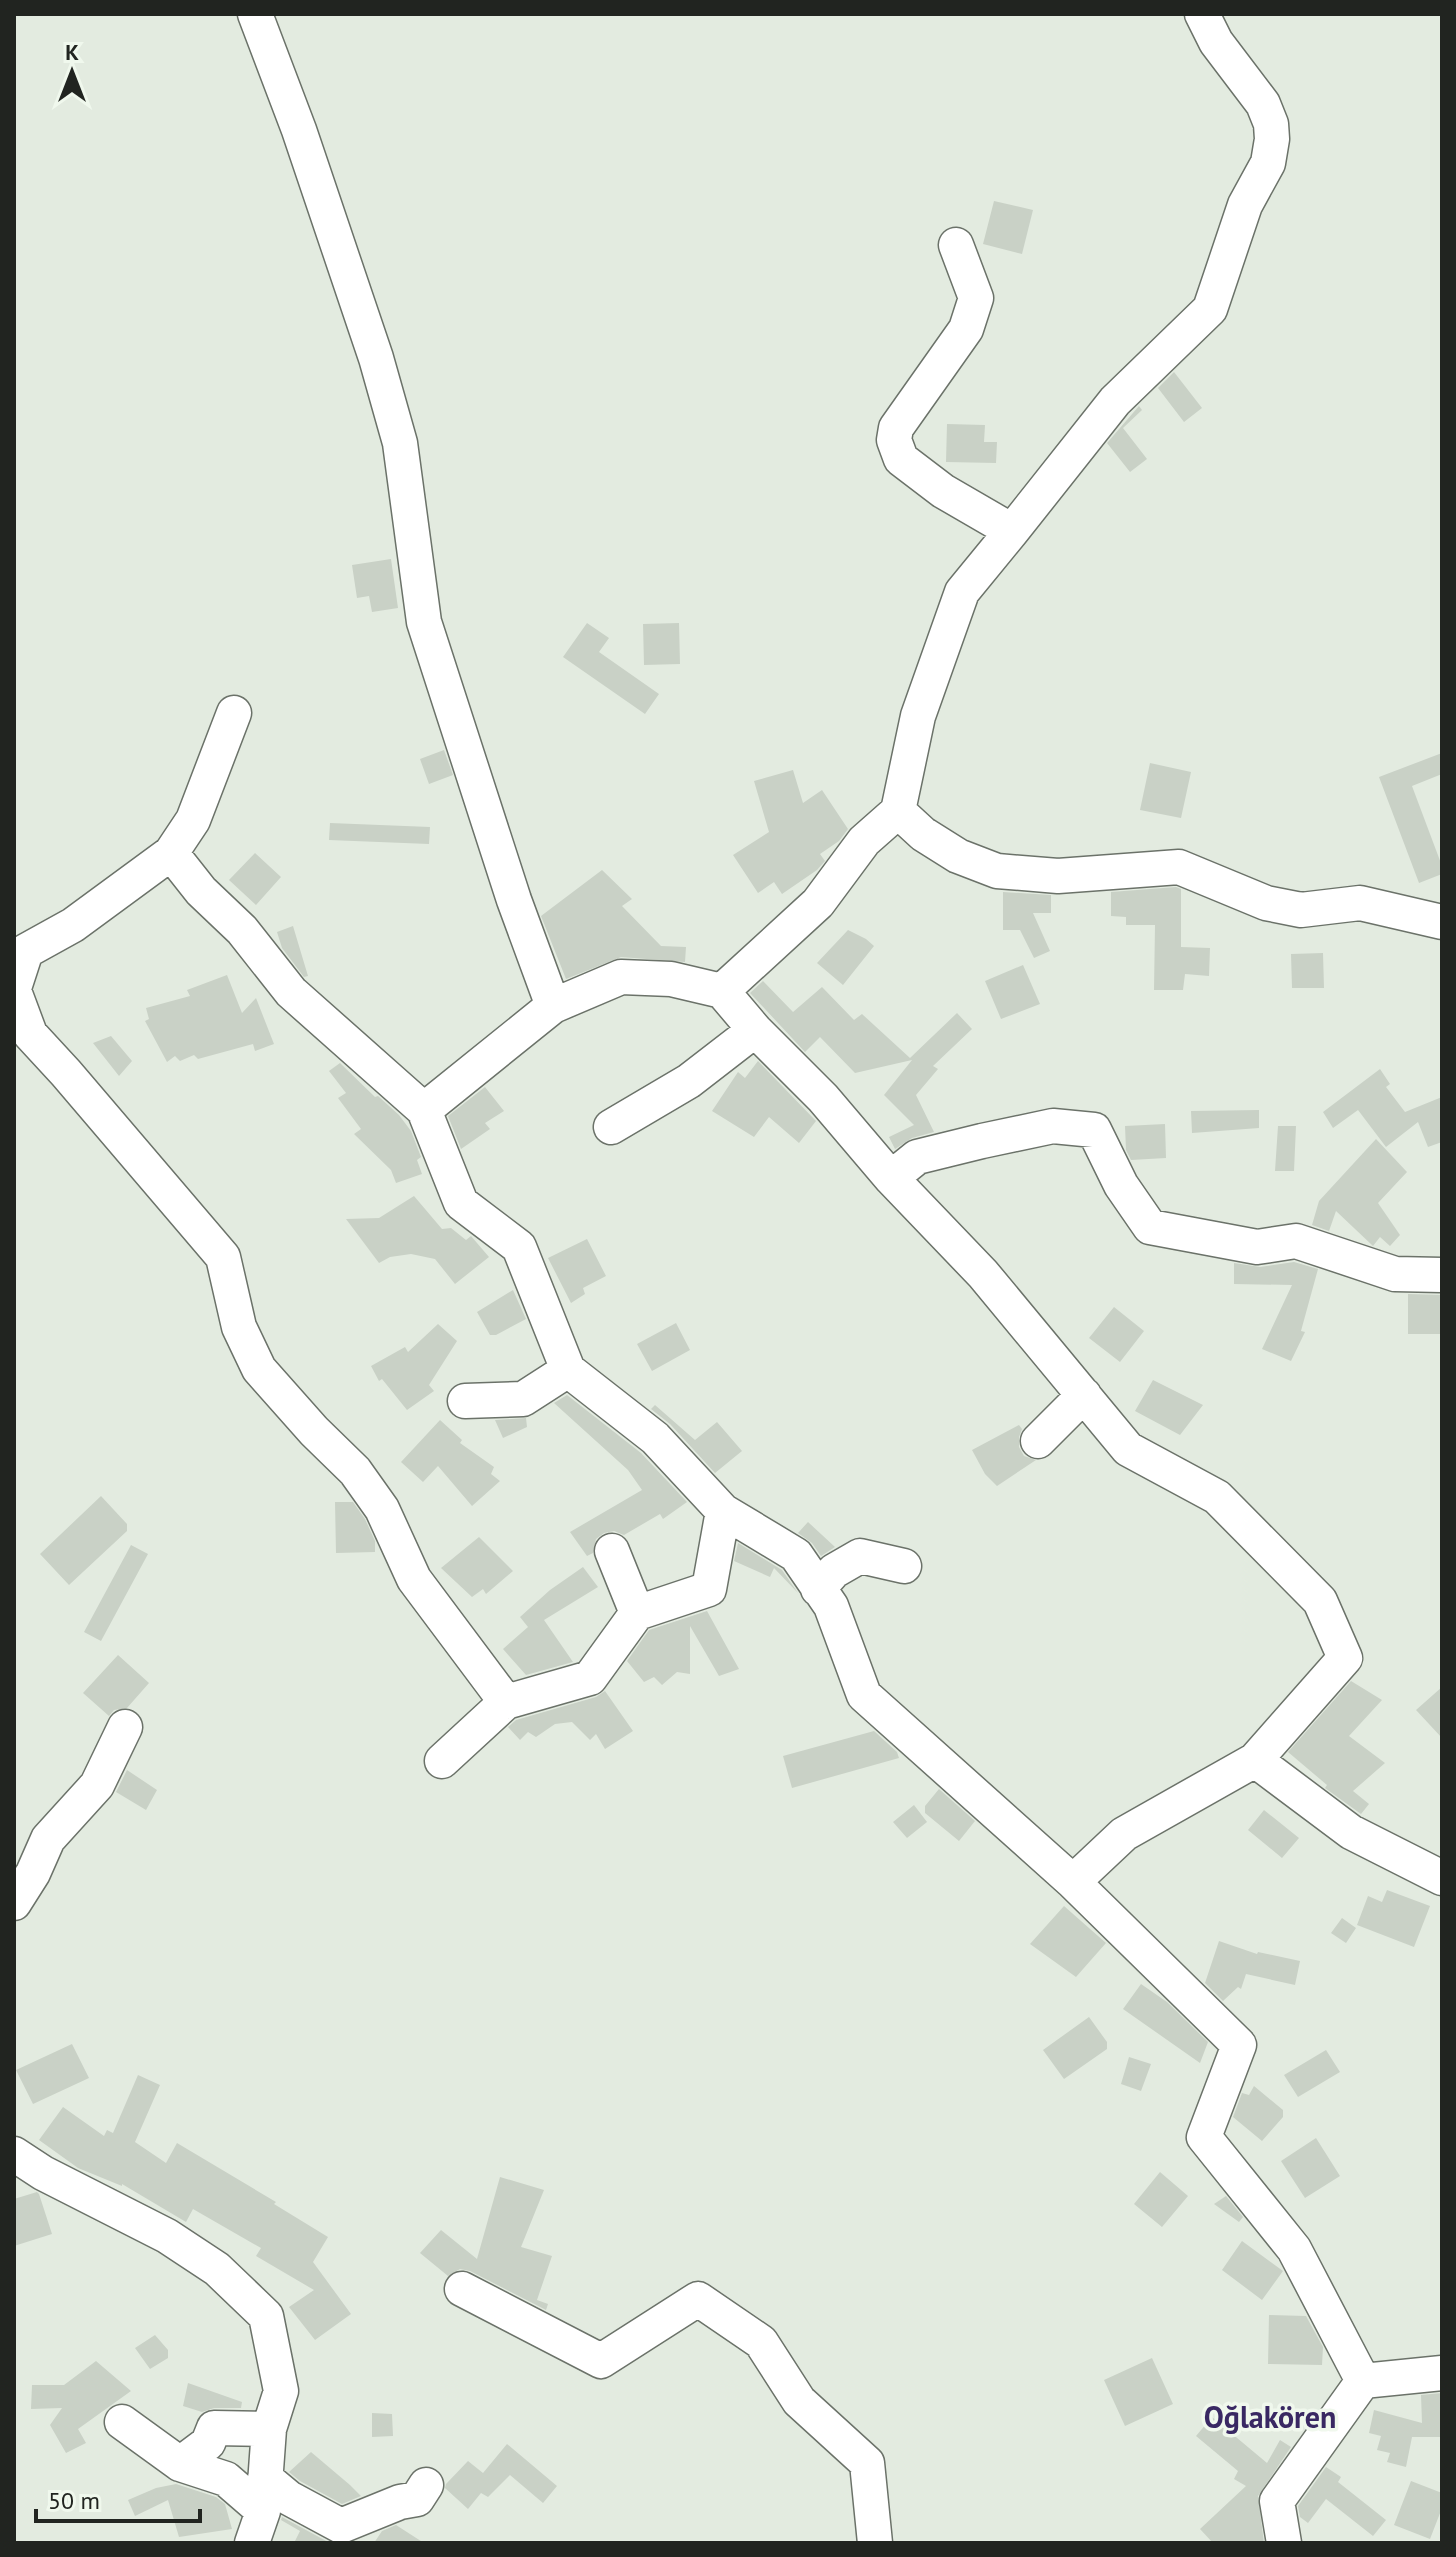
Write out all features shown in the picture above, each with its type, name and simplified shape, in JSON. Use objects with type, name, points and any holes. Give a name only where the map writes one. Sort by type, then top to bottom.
[{"type":"street","points":[[255,14],[299,130],[376,358],[400,443],[424,622],[514,900],[553,1006]]},
{"type":"street","points":[[722,991],[818,903],[864,841],[898,811],[918,716],[962,592],[1115,401],[1210,309],[1245,205],[1268,163],[1271,124],[1263,104],[1216,42],[1202,14]]},
{"type":"street","points":[[956,245],[976,298],[966,329],[896,428],[894,440],[901,459],[943,491],[1012,531]]},
{"type":"street","points":[[234,713],[193,820],[171,853],[73,925],[26,951],[14,989],[30,1034],[223,1257],[239,1327],[259,1369],[314,1431],[355,1471],[382,1509],[414,1579],[506,1702]]},
{"type":"street","points":[[898,811],[923,834],[958,856],[997,871],[1058,876],[1179,867],[1266,903],[1301,910],[1360,903],[1442,922]]},
{"type":"street","points":[[171,853],[201,891],[242,930],[291,992],[424,1110],[461,1203],[519,1247],[568,1370],[655,1438],[723,1511],[796,1555],[831,1606],[864,1695],[1073,1882],[1239,2045],[1204,2137],[1294,2249],[1363,2381]]},
{"type":"street","points":[[424,1110],[553,1006],[621,977],[671,979],[722,991],[755,1030],[823,1098],[891,1178],[983,1274],[1128,1449],[1217,1497],[1320,1601],[1345,1658],[1255,1760],[1124,1834],[1073,1882]]},
{"type":"street","points":[[611,1127],[689,1081],[755,1030]]},
{"type":"street","points":[[891,1178],[917,1157],[982,1141],[1053,1126],[1094,1130],[1121,1185],[1150,1227],[1257,1247],[1296,1241],[1395,1274],[1442,1275]]},
{"type":"street","points":[[465,1401],[523,1399],[568,1370]]},
{"type":"street","points":[[1038,1441],[1084,1395]]},
{"type":"street","points":[[442,1761],[506,1702],[590,1678],[637,1613],[709,1589],[723,1511]]},
{"type":"street","points":[[612,1551],[637,1613]]},
{"type":"street","points":[[818,1589],[834,1571],[860,1556],[904,1566]]},
{"type":"street","points":[[14,1903],[33,1873],[48,1839],[97,1785],[125,1727]]},
{"type":"street","points":[[1255,1760],[1351,1832],[1442,1878]]},
{"type":"street","points":[[14,2154],[43,2173],[167,2236],[217,2269],[266,2316],[281,2391],[269,2429],[262,2521]]},
{"type":"street","points":[[462,2289],[601,2361],[698,2299],[761,2342],[799,2401],[867,2463],[875,2543]]},
{"type":"street","points":[[1284,2543],[1277,2501],[1363,2381],[1442,2373]]},
{"type":"street","points":[[122,2422],[180,2464],[226,2479],[262,2521]]},
{"type":"street","points":[[180,2464],[208,2443],[214,2428],[269,2429]]},
{"type":"street","points":[[262,2521],[289,2498],[341,2526],[400,2502],[417,2499],[426,2485]]},
{"type":"building","points":[[994,201],[1033,210],[1022,254],[983,244]]},
{"type":"building","points":[[1174,372],[1202,408],[1184,422],[1158,388]]},
{"type":"building","points":[[1139,406],[1142,410],[1123,428],[1147,459],[1130,472],[1107,443]]},
{"type":"building","points":[[947,424],[985,425],[984,442],[997,442],[996,463],[946,462]]},
{"type":"building","points":[[391,559],[398,608],[372,612],[369,596],[357,598],[352,565]]},
{"type":"building","points":[[587,623],[609,638],[599,652],[659,694],[645,714],[563,657]]},
{"type":"building","points":[[679,623],[680,664],[644,665],[643,624]]},
{"type":"building","points":[[444,750],[453,775],[429,784],[420,759]]},
{"type":"building","points":[[1442,753],[1442,774],[1412,786],[1442,866],[1442,874],[1419,883],[1379,777]]},
{"type":"building","points":[[1150,763],[1191,772],[1181,818],[1140,810]]},
{"type":"building","points":[[793,770],[803,803],[822,790],[848,829],[839,841],[820,854],[825,861],[817,870],[782,894],[774,882],[758,893],[733,855],[769,832],[754,781]]},
{"type":"building","points":[[330,823],[430,827],[429,844],[329,840]]},
{"type":"building","points":[[255,853],[281,877],[256,905],[229,880]]},
{"type":"building","points":[[602,870],[632,899],[622,906],[661,946],[686,947],[685,962],[621,957],[566,979],[541,916]]},
{"type":"building","points":[[1181,889],[1181,947],[1210,948],[1209,976],[1185,974],[1183,990],[1154,990],[1155,925],[1126,925],[1126,917],[1111,916],[1111,892]]},
{"type":"building","points":[[1003,892],[1051,895],[1051,913],[1033,913],[1050,951],[1034,958],[1020,930],[1003,930]]},
{"type":"building","points":[[293,926],[308,976],[304,977],[282,948],[277,932]]},
{"type":"building","points":[[848,930],[874,946],[843,985],[817,963]]},
{"type":"building","points":[[1323,953],[1324,988],[1292,988],[1291,954]]},
{"type":"building","points":[[1023,965],[1040,1004],[1001,1019],[985,981]]},
{"type":"building","points":[[227,975],[242,1013],[256,998],[274,1044],[255,1051],[253,1044],[198,1059],[194,1055],[180,1061],[175,1056],[167,1062],[145,1021],[149,1019],[146,1008],[190,996],[187,990]]},
{"type":"building","points":[[763,981],[793,1012],[822,987],[854,1020],[862,1014],[910,1058],[957,1013],[972,1029],[933,1066],[938,1069],[916,1095],[934,1132],[912,1138],[895,1149],[889,1137],[914,1125],[884,1095],[912,1060],[855,1073],[820,1037],[805,1052],[750,993]]},
{"type":"building","points":[[111,1036],[132,1061],[119,1076],[93,1043]]},
{"type":"building","points":[[758,1061],[816,1121],[799,1143],[769,1117],[754,1137],[712,1111],[738,1072],[745,1078]]},
{"type":"building","points":[[340,1063],[399,1115],[411,1131],[421,1157],[417,1160],[422,1174],[396,1183],[391,1170],[354,1134],[361,1129],[338,1098],[346,1093],[329,1071]]},
{"type":"building","points":[[1380,1069],[1390,1084],[1386,1087],[1405,1112],[1442,1097],[1442,1142],[1428,1147],[1418,1122],[1386,1147],[1358,1110],[1333,1128],[1323,1112]]},
{"type":"building","points":[[485,1087],[504,1111],[485,1123],[490,1129],[461,1149],[448,1116]]},
{"type":"building","points":[[1259,1110],[1259,1128],[1192,1133],[1191,1111]]},
{"type":"building","points":[[1165,1124],[1166,1158],[1131,1160],[1126,1150],[1125,1126]]},
{"type":"building","points":[[1278,1126],[1296,1126],[1294,1171],[1275,1171]]},
{"type":"building","points":[[1376,1139],[1407,1172],[1378,1203],[1400,1235],[1390,1246],[1380,1237],[1373,1246],[1336,1211],[1329,1231],[1312,1225],[1319,1201]]},
{"type":"building","points":[[414,1196],[442,1229],[451,1228],[466,1240],[471,1236],[489,1257],[455,1284],[435,1259],[411,1254],[390,1257],[379,1263],[346,1219],[379,1218]]},
{"type":"building","points":[[587,1239],[606,1276],[583,1288],[585,1294],[571,1303],[548,1258]]},
{"type":"building","points":[[1294,1262],[1318,1269],[1301,1331],[1305,1332],[1291,1361],[1262,1349],[1292,1285],[1234,1284],[1234,1263],[1260,1267]]},
{"type":"building","points":[[513,1290],[526,1319],[496,1335],[490,1335],[477,1312]]},
{"type":"building","points":[[1408,1294],[1442,1295],[1442,1334],[1408,1334]]},
{"type":"building","points":[[1114,1307],[1144,1331],[1120,1362],[1089,1338]]},
{"type":"building","points":[[676,1323],[690,1350],[652,1371],[637,1344]]},
{"type":"building","points":[[438,1324],[457,1341],[429,1385],[434,1391],[407,1410],[382,1379],[379,1381],[371,1366],[405,1347],[408,1352]]},
{"type":"building","points":[[1153,1380],[1203,1405],[1180,1435],[1135,1411]]},
{"type":"building","points":[[567,1395],[641,1453],[687,1502],[663,1519],[660,1514],[624,1535],[614,1531],[604,1533],[596,1539],[593,1553],[587,1556],[570,1532],[642,1490],[628,1470],[554,1403]]},
{"type":"building","points":[[655,1405],[695,1440],[717,1422],[742,1451],[715,1473],[670,1424],[651,1409]]},
{"type":"building","points":[[526,1418],[527,1427],[503,1438],[495,1420]]},
{"type":"building","points":[[440,1420],[462,1440],[460,1443],[494,1467],[491,1474],[500,1481],[472,1506],[438,1466],[423,1482],[401,1462]]},
{"type":"building","points":[[1019,1425],[1022,1429],[1019,1447],[1024,1456],[1036,1460],[997,1486],[985,1474],[972,1450]]},
{"type":"building","points":[[101,1496],[127,1524],[127,1531],[69,1585],[40,1554]]},
{"type":"building","points":[[335,1502],[353,1502],[375,1541],[375,1552],[336,1553]]},
{"type":"building","points":[[808,1522],[835,1547],[821,1556],[812,1543],[798,1533]]},
{"type":"building","points":[[479,1537],[513,1571],[486,1594],[483,1589],[472,1597],[441,1568]]},
{"type":"building","points":[[738,1543],[782,1570],[798,1593],[774,1568],[770,1577],[734,1561]]},
{"type":"building","points":[[131,1545],[148,1554],[101,1641],[84,1632]]},
{"type":"building","points":[[583,1567],[598,1587],[544,1620],[573,1662],[526,1675],[503,1649],[528,1627],[520,1617],[550,1590]]},
{"type":"building","points":[[707,1611],[739,1669],[719,1676],[690,1626],[690,1674],[677,1672],[662,1685],[654,1677],[644,1682],[627,1661],[649,1630]]},
{"type":"building","points":[[118,1655],[149,1683],[127,1708],[114,1710],[109,1716],[83,1693]]},
{"type":"building","points":[[1351,1681],[1382,1700],[1349,1736],[1385,1763],[1353,1791],[1369,1804],[1361,1814],[1325,1788],[1327,1785],[1288,1752]]},
{"type":"building","points":[[1442,1687],[1442,1738],[1416,1710]]},
{"type":"building","points":[[605,1691],[633,1731],[605,1749],[596,1734],[590,1740],[572,1722],[555,1724],[536,1737],[528,1732],[520,1740],[508,1727],[516,1720],[596,1697]]},
{"type":"building","points":[[874,1731],[897,1752],[899,1758],[792,1788],[783,1756]]},
{"type":"building","points":[[127,1770],[157,1790],[146,1810],[116,1792]]},
{"type":"building","points":[[939,1789],[975,1821],[959,1841],[925,1813],[925,1806]]},
{"type":"building","points":[[914,1805],[927,1822],[907,1838],[893,1822]]},
{"type":"building","points":[[1264,1810],[1299,1838],[1282,1858],[1248,1830]]},
{"type":"building","points":[[1387,1890],[1430,1906],[1414,1947],[1357,1925],[1368,1896],[1382,1902]]},
{"type":"building","points":[[1064,1906],[1106,1943],[1076,1977],[1030,1944]]},
{"type":"building","points":[[1342,1918],[1356,1928],[1346,1943],[1331,1933]]},
{"type":"building","points":[[1219,1941],[1257,1954],[1300,1961],[1295,1985],[1246,1974],[1241,1989],[1238,1987],[1223,2001],[1205,1983]]},
{"type":"building","points":[[1141,1984],[1167,2002],[1208,2042],[1200,2063],[1123,2009]]},
{"type":"building","points":[[1089,2017],[1107,2042],[1107,2049],[1064,2079],[1043,2050]]},
{"type":"building","points":[[72,2044],[89,2078],[33,2104],[16,2070]]},
{"type":"building","points":[[1326,2050],[1340,2072],[1298,2097],[1284,2075]]},
{"type":"building","points":[[1129,2057],[1151,2064],[1141,2091],[1121,2084]]},
{"type":"building","points":[[138,2075],[160,2085],[135,2142],[166,2163],[177,2143],[328,2237],[313,2262],[351,2314],[315,2340],[289,2307],[314,2290],[256,2256],[261,2248],[193,2209],[186,2222],[122,2184],[78,2168],[39,2140],[63,2107],[104,2136],[107,2130],[113,2133]]},
{"type":"building","points":[[1254,2086],[1283,2110],[1283,2117],[1262,2141],[1233,2117],[1242,2093],[1249,2095]]},
{"type":"building","points":[[1316,2138],[1340,2176],[1305,2198],[1281,2161]]},
{"type":"building","points":[[1160,2172],[1188,2196],[1162,2227],[1134,2204]]},
{"type":"building","points":[[500,2177],[544,2190],[521,2247],[552,2256],[537,2300],[548,2304],[546,2310],[470,2271],[460,2269],[448,2276],[420,2253],[441,2230],[477,2259]]},
{"type":"building","points":[[37,2192],[52,2234],[14,2246],[14,2199]]},
{"type":"building","points":[[1226,2196],[1243,2217],[1239,2222],[1214,2204]]},
{"type":"building","points":[[1242,2241],[1283,2271],[1262,2300],[1222,2270]]},
{"type":"building","points":[[1269,2315],[1306,2316],[1323,2347],[1322,2365],[1268,2364]]},
{"type":"building","points":[[155,2335],[168,2350],[168,2358],[150,2369],[135,2348]]},
{"type":"building","points":[[1152,2358],[1173,2404],[1125,2426],[1104,2380]]},
{"type":"building","points":[[96,2361],[131,2391],[78,2429],[86,2443],[66,2453],[50,2425],[62,2408],[31,2409],[32,2385],[64,2385]]},
{"type":"building","points":[[188,2383],[242,2402],[241,2408],[214,2408],[202,2412],[183,2406]]},
{"type":"building","points":[[1442,2393],[1442,2437],[1412,2437],[1406,2467],[1387,2462],[1390,2453],[1377,2450],[1381,2436],[1369,2433],[1374,2410],[1422,2423],[1421,2395]]},
{"type":"building","points":[[372,2413],[392,2414],[393,2436],[372,2437]]},
{"type":"building","points":[[1212,2417],[1267,2463],[1280,2440],[1291,2447],[1258,2496],[1264,2543],[1213,2543],[1200,2529],[1246,2486],[1234,2479],[1238,2471],[1196,2436]]},
{"type":"building","points":[[507,2444],[557,2486],[543,2503],[510,2475],[488,2497],[481,2493],[468,2509],[445,2488],[468,2461],[483,2473]]},
{"type":"building","points":[[311,2452],[361,2496],[342,2504],[289,2472]]},
{"type":"building","points":[[1326,2467],[1341,2477],[1338,2482],[1386,2520],[1373,2536],[1326,2499],[1308,2523],[1300,2517],[1298,2506]]},
{"type":"building","points":[[1411,2481],[1442,2493],[1442,2508],[1430,2539],[1394,2525]]},
{"type":"building","points":[[176,2484],[216,2497],[225,2504],[232,2529],[179,2537],[168,2500],[135,2516],[128,2500],[156,2488]]},
{"type":"building","points":[[282,2517],[330,2543],[294,2543],[300,2531],[281,2520]]},
{"type":"building","points":[[396,2525],[424,2543],[374,2543],[382,2531]]},
{"type":"district","name":"Oğlakören","points":[[1270,2416]]}]
